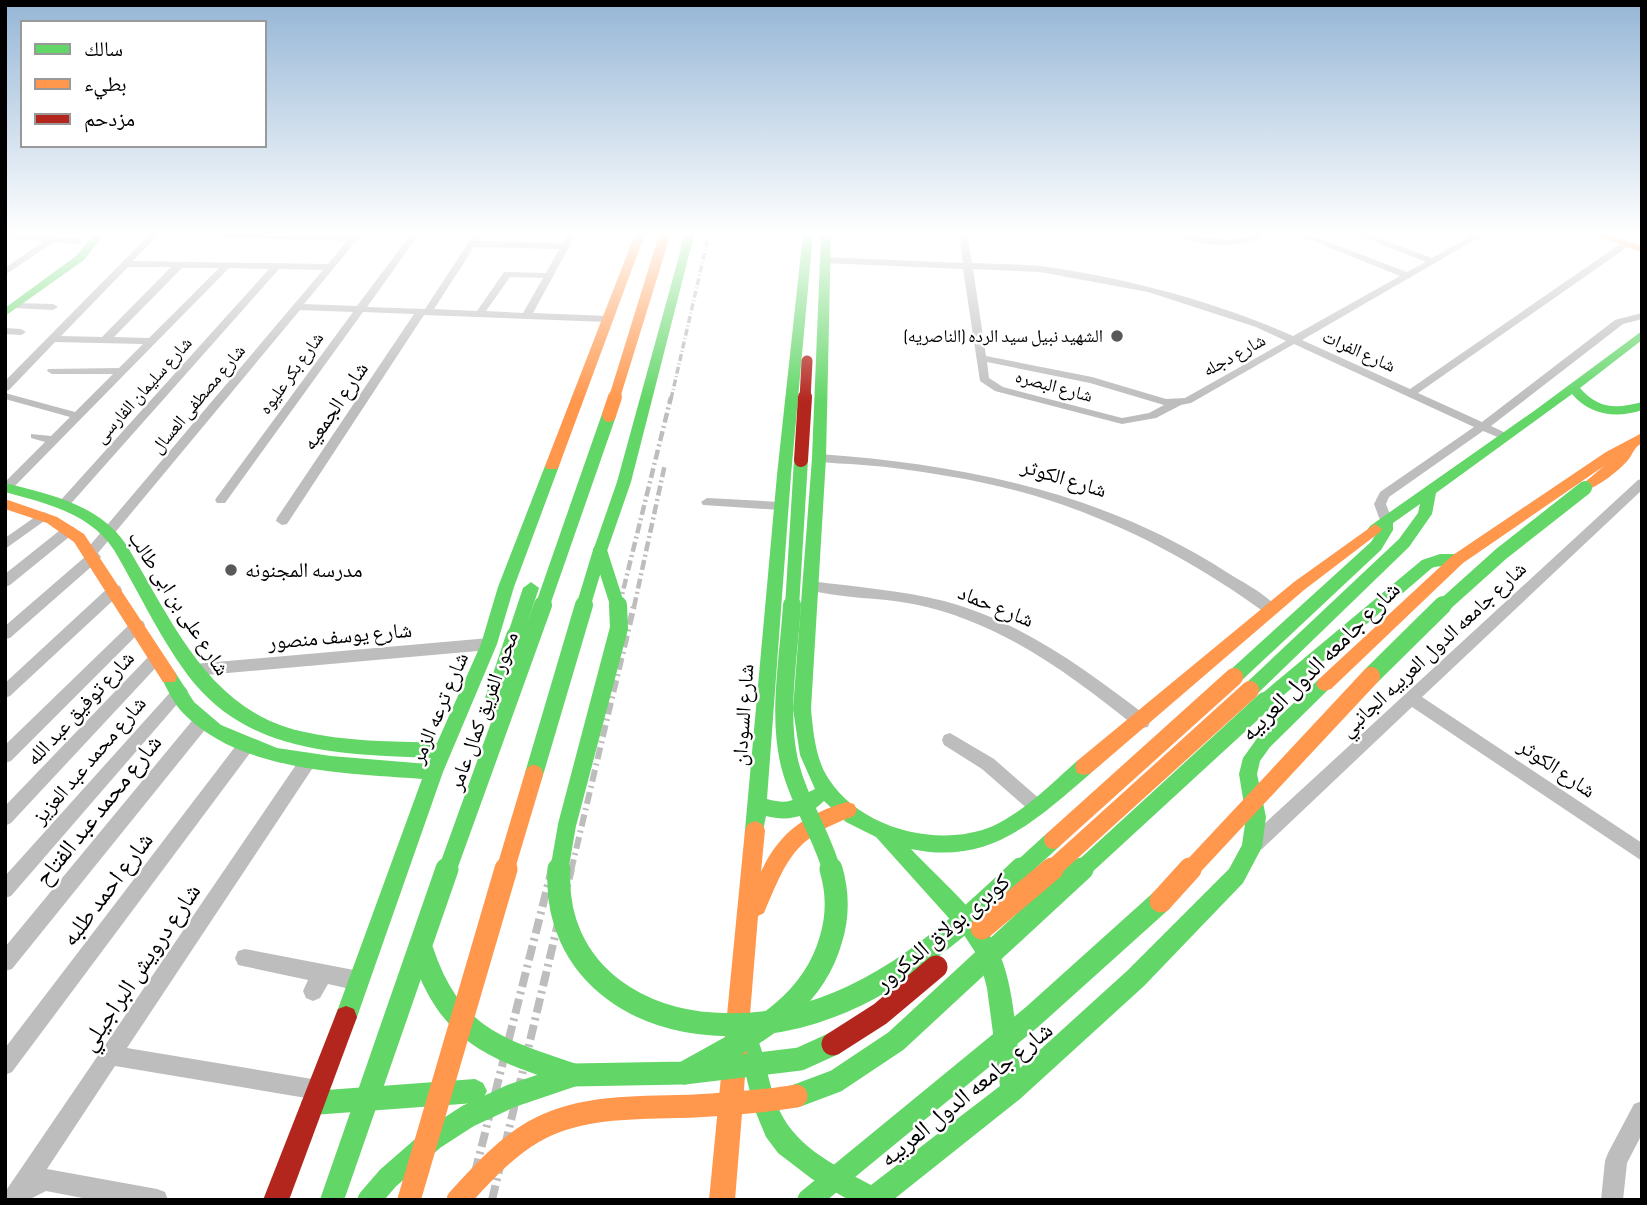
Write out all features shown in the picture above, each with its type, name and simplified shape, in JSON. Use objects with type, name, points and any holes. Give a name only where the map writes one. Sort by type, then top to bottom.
[{"type":"main road","points":[[9,306],[26,290]]},
{"type":"main road","points":[[9,306],[32,290]]},
{"type":"main road","name":"شارع ترعه الزمر","points":[[276,1200],[434,772],[489,644],[506,587],[619,290]]},
{"type":"main road","name":"محور الفريق كمال عامر","points":[[332,1200],[392,1022],[584,493],[647,290]]},
{"type":"main road","points":[[409,1200],[600,551],[624,482],[676,290]]},
{"type":"main road","name":"شارع السودان","points":[[722,1200],[748,931],[780,506],[802,290]]},
{"type":"main road","points":[[823,290],[819,458],[803,728],[811,761],[824,787],[847,810],[881,830],[921,842],[964,844],[1002,831],[1142,722],[1330,561],[1574,389],[1642,334]]},
{"type":"main road","points":[[684,1073],[797,1004],[824,964],[838,909],[836,886],[829,862],[803,801],[790,762],[785,732],[807,361],[806,344],[797,331]]},
{"type":"main road","points":[[1574,389],[1586,403],[1609,412],[1625,413],[1642,406]]},
{"type":"main road","name":"شارع جامعه الدول العربيه","points":[[873,1200],[1012,1091],[1163,950],[1236,876],[1252,846],[1256,817],[1248,774],[1252,758],[1265,742],[1458,559],[1611,455],[1642,438]]},
{"type":"main road","points":[[809,1200],[1107,953],[1203,857],[1417,629],[1483,566],[1624,457],[1627,447]]},
{"type":"main road","name":"شارع على بن ابى طالب","points":[[6,487],[64,505],[82,513],[110,533],[194,670],[224,705],[278,733],[342,743],[443,751]]},
{"type":"main road","name":"كوبرى بولاق الدكرور","points":[[369,1200],[388,1178],[434,1138],[468,1116],[510,1096],[573,1074],[684,1073],[778,1064],[823,1050],[880,1014],[1059,863],[1250,690],[1404,543],[1425,514],[1429,492]]},
{"type":"main road","points":[[5,504],[42,516],[79,538],[138,625],[188,707],[202,721],[230,738],[275,755],[308,761],[434,772]]},
{"type":"main road","points":[[600,551],[618,601],[619,628],[562,851],[559,891],[567,931],[593,975],[647,1010],[684,1023],[732,1025],[775,1021],[841,1000],[884,982],[933,948],[1376,546],[1386,530],[1386,520]]},
{"type":"main road","name":"كوبرى بولاق الدكرور","points":[[458,1200],[494,1161],[527,1136],[561,1120],[598,1111],[788,1098],[818,1089],[865,1065],[896,1041],[1265,702],[1427,564],[1440,559],[1458,559]]},
{"type":"main road","points":[[531,588],[431,893],[424,918],[421,947],[424,967],[436,996],[450,1013],[476,1035],[506,1050],[573,1074]]},
{"type":"main road","points":[[757,804],[776,812],[795,811],[812,803],[824,787]]},
{"type":"main road","points":[[748,931],[768,877],[801,827],[824,814],[847,810]]},
{"type":"main road","points":[[881,830],[971,928],[988,953],[998,988],[1012,1091]]},
{"type":"main road","points":[[742,1000],[756,1079],[770,1119],[786,1145],[810,1164],[873,1200]]},
{"type":"main road","points":[[315,1097],[475,1091]]},
{"type":"street","points":[[5,388],[101,290]]},
{"type":"street","points":[[105,340],[154,290]]},
{"type":"street","points":[[6,487],[202,290]]},
{"type":"street","name":"شارع سليمان الفارسى","points":[[64,505],[255,290]]},
{"type":"street","name":"شارع مصطفى العسال","points":[[5,634],[92,555],[312,290]]},
{"type":"street","name":"شارع بكر عليوه","points":[[221,500],[374,290]]},
{"type":"street","name":"شارع الجمعيه","points":[[282,521],[440,290]]},
{"type":"street","points":[[479,315],[496,290]]},
{"type":"street","points":[[526,317],[541,290]]},
{"type":"street","name":"شارع البصره","points":[[972,290],[985,379],[999,389],[1114,420],[1143,419],[1177,403]]},
{"type":"street","name":"شارع الفرات","points":[[1154,290],[1223,311],[1296,341],[1504,436]]},
{"type":"street","name":"شارع دجله","points":[[1177,403],[1187,401],[1296,341],[1380,290]]},
{"type":"street","points":[[1411,393],[1556,290]]},
{"type":"street","points":[[9,306],[54,307]]},
{"type":"street","points":[[298,307],[608,319]]},
{"type":"street","points":[[1386,520],[1380,504],[1384,495],[1483,426],[1619,322],[1642,316]]},
{"type":"street","points":[[5,331],[21,332]]},
{"type":"street","points":[[53,339],[152,341]]},
{"type":"street","points":[[981,358],[1080,377],[1177,403]]},
{"type":"street","points":[[52,371],[122,371]]},
{"type":"street","points":[[5,396],[78,416]]},
{"type":"street","points":[[35,436],[54,440]]},
{"type":"street","name":"شارع الكوثر","points":[[819,458],[895,464],[964,474],[1069,501],[1161,540],[1221,574],[1272,610]]},
{"type":"street","name":"شارع جامعه الدول العربيه الجانبي","points":[[1252,846],[1411,698],[1636,498],[1642,482]]},
{"type":"street","points":[[707,502],[780,506]]},
{"type":"street","points":[[5,545],[42,516]]},
{"type":"street","points":[[5,582],[69,530]]},
{"type":"street","name":"شارع حماد","points":[[811,586],[914,600],[970,615],[998,626],[1069,665],[1142,722]]},
{"type":"street","points":[[5,692],[115,590]]},
{"type":"street","points":[[5,756],[138,625]]},
{"type":"street","name":"شارع يوسف منصور","points":[[194,670],[489,644]]},
{"type":"street","name":"شارع توفيق عبد الله","points":[[5,818],[157,657]]},
{"type":"street","name":"شارع محمد عبد العزيز","points":[[5,891],[180,691]]},
{"type":"street","name":"شارع الكوثر","points":[[1411,698],[1642,853]]},
{"type":"street","name":"شارع محمد عبد الفتاح","points":[[5,962],[202,721]]},
{"type":"street","points":[[950,740],[988,764],[1036,806]]},
{"type":"street","name":"شارع احمد طلبه","points":[[5,1065],[247,744]]},
{"type":"street","name":"شارع درويش البراجيلي","points":[[11,1198],[308,761]]},
{"type":"street","points":[[245,958],[318,983],[359,981]]},
{"type":"street","points":[[110,1055],[315,1097]]},
{"type":"street","points":[[1612,1200],[1616,1161],[1642,1112]]},
{"type":"street","points":[[11,1198],[27,1186],[45,1180],[157,1200]]},
{"type":"railway","points":[[671,399],[696,290]]},
{"type":"railway","points":[[619,607],[671,397]]},
{"type":"railway","points":[[634,607],[665,464]]},
{"type":"railway","points":[[552,871],[619,605]]},
{"type":"railway","points":[[571,871],[634,605]]},
{"type":"railway","points":[[468,1200],[552,869]]},
{"type":"railway","points":[[492,1200],[571,869]]},
{"type":"traffic: fast","points":[[5,313],[36,290]]},
{"type":"traffic: fast","points":[[600,551],[624,482],[675,290]]},
{"type":"traffic: fast","points":[[755,830],[784,475],[802,290]]},
{"type":"traffic: fast","points":[[824,290],[819,458],[802,709],[807,746],[820,781],[834,800],[853,816],[874,828],[898,837],[948,844],[972,841],[1007,828],[1031,812],[1084,767]]},
{"type":"traffic: fast","points":[[1375,529],[1538,414],[1642,334]]},
{"type":"traffic: fast","points":[[1574,389],[1588,403],[1605,410],[1614,412],[1642,406]]},
{"type":"traffic: fast","points":[[332,1200],[392,1022],[588,481],[609,415]]},
{"type":"traffic: fast","points":[[684,1073],[756,1033],[798,1001],[814,981],[826,957],[836,920],[833,874],[800,795],[786,747],[786,697],[801,460]]},
{"type":"traffic: fast","points":[[346,1017],[434,772],[489,644],[506,587],[552,466]]},
{"type":"traffic: fast","points":[[5,487],[72,508],[107,531],[120,547],[185,658],[216,696],[235,711],[255,723],[300,739],[347,746],[443,751]]},
{"type":"traffic: fast","points":[[1371,676],[1474,577],[1585,488]]},
{"type":"traffic: fast","points":[[1250,690],[1404,543],[1425,514],[1429,492]]},
{"type":"traffic: fast","points":[[1234,677],[1376,546],[1386,530],[1386,520]]},
{"type":"traffic: fast","points":[[600,551],[618,601],[619,628],[564,838],[559,891],[565,925],[572,941],[590,969],[616,992],[663,1015],[696,1023],[731,1026],[801,1016],[835,1005],[867,991],[918,959],[958,927],[1053,840]]},
{"type":"traffic: fast","points":[[534,774],[600,551]]},
{"type":"traffic: fast","points":[[1265,701],[1427,564],[1440,559],[1458,559]]},
{"type":"traffic: fast","points":[[515,636],[531,588]]},
{"type":"traffic: fast","points":[[494,699],[515,636]]},
{"type":"traffic: fast","points":[[169,677],[188,707],[215,730],[275,755],[331,764],[434,772]]},
{"type":"traffic: fast","points":[[872,1200],[1012,1091],[1136,978],[1236,876],[1252,847],[1256,817],[1248,774],[1252,758],[1264,742],[1325,684]]},
{"type":"traffic: fast","points":[[796,1096],[836,1081],[896,1041],[1265,701]]},
{"type":"traffic: fast","points":[[757,804],[774,810],[789,810],[803,806],[817,796]]},
{"type":"traffic: fast","points":[[883,832],[971,928],[988,953],[998,988],[1012,1091]]},
{"type":"traffic: fast","points":[[809,1200],[1032,1017],[1161,901]]},
{"type":"traffic: fast","points":[[422,951],[431,979],[444,1002],[459,1020],[498,1047],[573,1075]]},
{"type":"traffic: fast","points":[[369,1200],[388,1178],[434,1138],[468,1116],[511,1096],[573,1075],[684,1073],[800,1059],[833,1044]]},
{"type":"traffic: fast","points":[[750,1048],[766,1108],[775,1128],[787,1144],[820,1170],[873,1199]]},
{"type":"traffic: fast","points":[[313,1103],[475,1091]]},
{"type":"traffic: slow","points":[[552,466],[619,290]]},
{"type":"traffic: slow","points":[[609,415],[648,290]]},
{"type":"traffic: slow","points":[[1325,684],[1458,559],[1611,455],[1642,437]]},
{"type":"traffic: slow","points":[[1585,488],[1624,457],[1627,447]]},
{"type":"traffic: slow","points":[[5,504],[52,520],[79,538],[169,677]]},
{"type":"traffic: slow","points":[[1084,767],[1299,586],[1375,529]]},
{"type":"traffic: slow","points":[[1161,901],[1371,676]]},
{"type":"traffic: slow","points":[[1053,840],[1234,677]]},
{"type":"traffic: slow","points":[[982,928],[1049,872],[1250,690]]},
{"type":"traffic: slow","points":[[409,1200],[534,774]]},
{"type":"traffic: slow","points":[[757,906],[772,871],[788,844],[812,824],[847,810]]},
{"type":"traffic: slow","points":[[722,1200],[755,830]]},
{"type":"traffic: slow","points":[[458,1200],[510,1148],[558,1120],[606,1111],[738,1103],[796,1096]]},
{"type":"traffic: jam","points":[[801,460],[807,361]]},
{"type":"traffic: jam","points":[[833,1044],[880,1014],[936,967]]},
{"type":"traffic: jam","points":[[276,1200],[346,1017]]},
{"type":"place","name":"الشهيد نبيل سيد الرده (الناصريه)","points":[[1117,336]]},
{"type":"place","name":"مدرسه المجنونه","points":[[231,570]]}]
